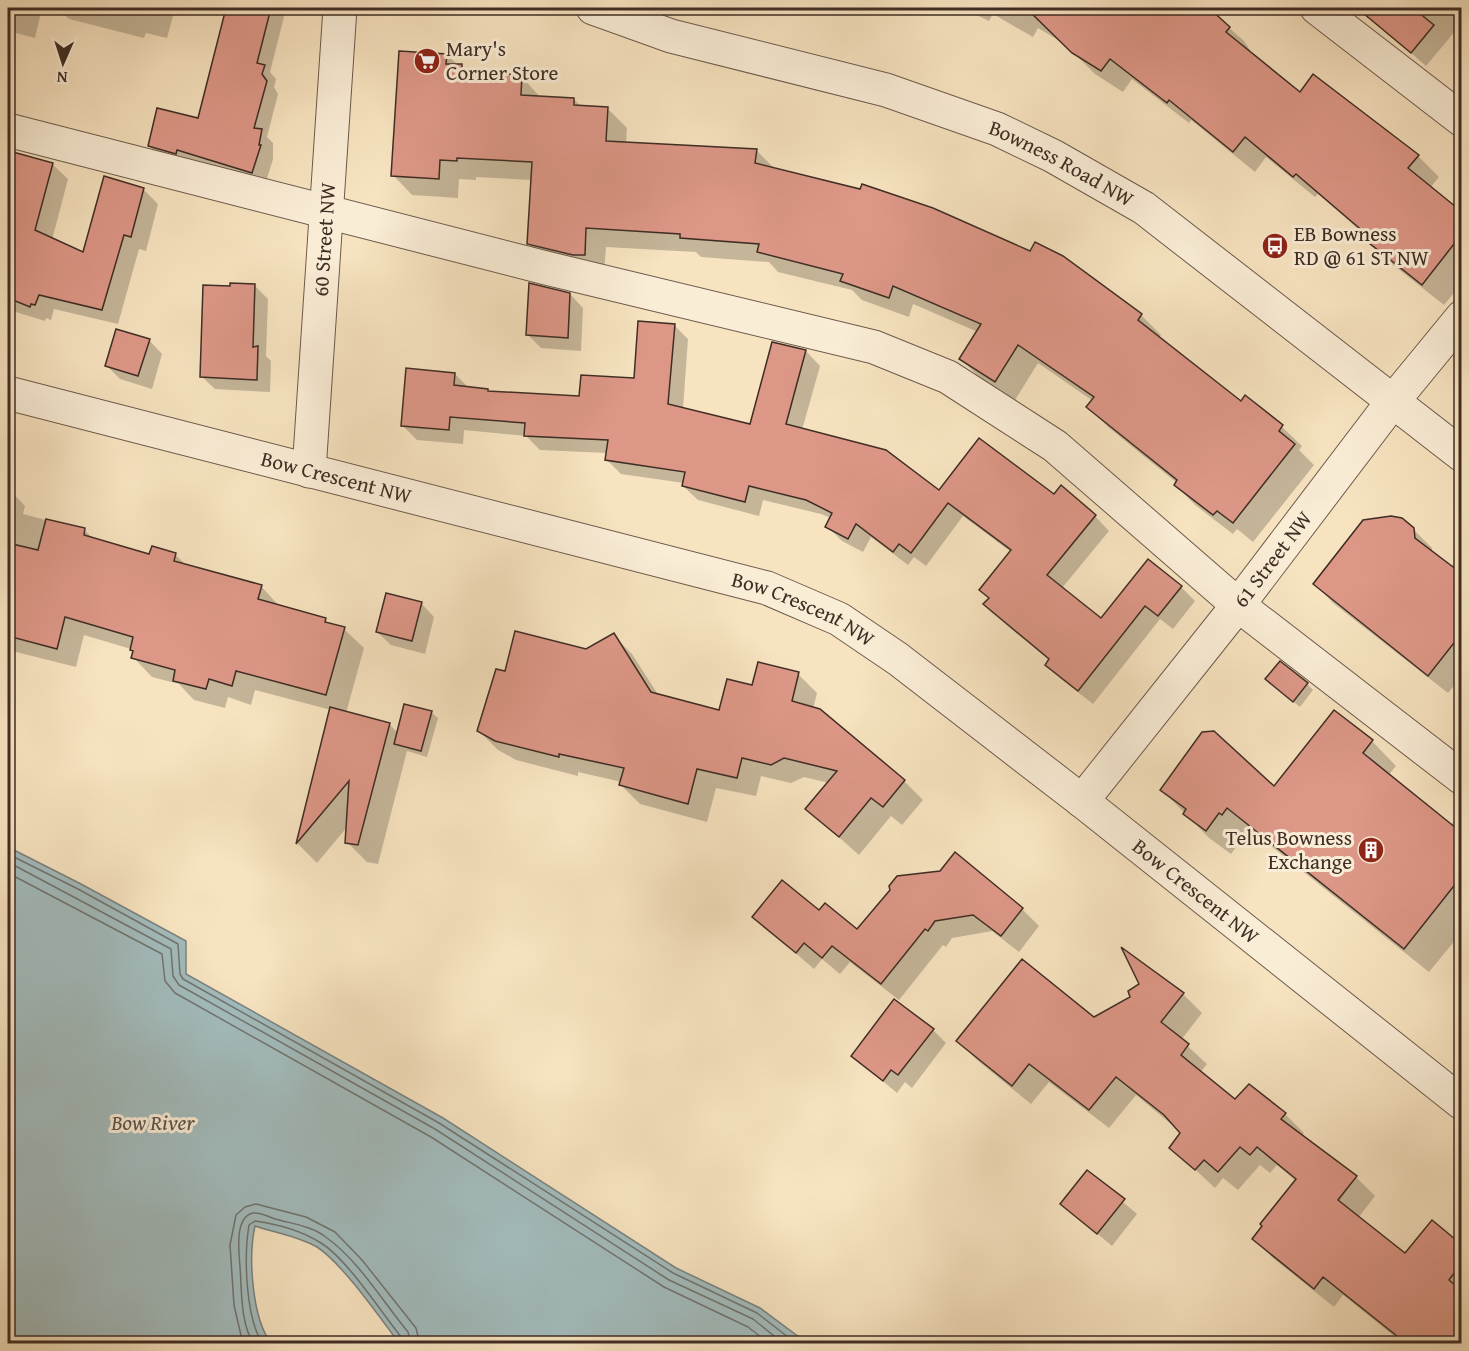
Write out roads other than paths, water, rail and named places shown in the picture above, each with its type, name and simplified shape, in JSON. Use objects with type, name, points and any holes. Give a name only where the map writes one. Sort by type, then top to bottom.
[{"type":"street","name":"60 Street NW","points":[[309,471],[340,8]]},
{"type":"street","name":"Bowness Road NW","points":[[592,8],[671,36],[886,90],[997,129],[1053,156],[1144,208],[1461,455]]},
{"type":"street","points":[[1317,8],[1461,120]]},
{"type":"street","points":[[8,130],[546,268],[874,347],[948,377],[1055,446],[1238,605],[1461,778]]},
{"type":"street","name":"61 Street NW","points":[[1082,801],[1238,605],[1393,401],[1461,317]]},
{"type":"street","name":"Bow Crescent NW","points":[[8,393],[721,576],[788,597],[840,619],[898,659],[1082,801],[1461,1103]]},
{"type":"water","name":"Bow River","points":[[8,847],[186,941],[186,974],[443,1118],[676,1268],[760,1308],[807,1343],[399,1343],[361,1292],[327,1255],[302,1240],[255,1226],[252,1254],[253,1287],[260,1319],[271,1343],[8,1343]]},
{"type":"place","name":"Mary's Corner Store","points":[[427,61]]},
{"type":"place","name":"EB Bowness RD @ 61 ST NW","points":[[1275,246]]},
{"type":"place","name":"Telus Bowness Exchange","points":[[1371,850]]}]
